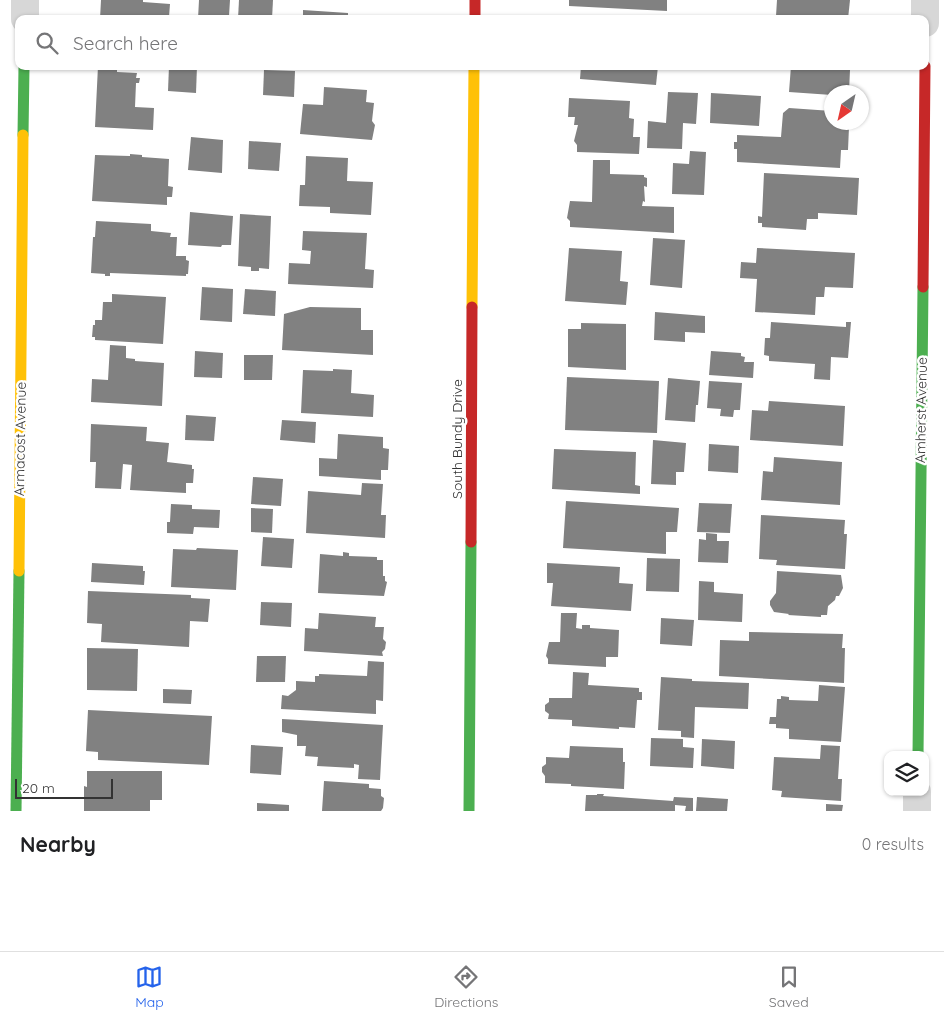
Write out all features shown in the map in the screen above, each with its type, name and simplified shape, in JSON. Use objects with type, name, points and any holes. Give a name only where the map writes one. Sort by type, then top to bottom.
[{"type":"street","points":[[25,0],[25,15]]},
{"type":"street","points":[[475,0],[475,15]]},
{"type":"street","points":[[925,15],[926,0]]},
{"type":"street","name":"Armacost Avenue","points":[[16,811],[24,70]]},
{"type":"street","name":"South Bundy Drive","points":[[469,811],[474,70]]},
{"type":"street","name":"Amherst Avenue","points":[[918,751],[925,70]]},
{"type":"street","points":[[917,796],[917,811]]},
{"type":"building","points":[[101,0],[143,0],[143,2],[170,4],[169,15],[100,15]]},
{"type":"building","points":[[199,0],[230,0],[229,15],[198,15]]},
{"type":"building","points":[[239,0],[273,0],[272,15],[238,15]]},
{"type":"building","points":[[569,0],[667,0],[667,11],[569,6]]},
{"type":"building","points":[[777,0],[850,0],[848,15],[776,15]]},
{"type":"building","points":[[303,10],[348,13],[348,15],[303,15]]},
{"type":"building","points":[[98,70],[137,73],[136,78],[140,78],[139,83],[136,83],[135,107],[154,108],[153,130],[95,127]]},
{"type":"building","points":[[169,70],[197,70],[196,93],[168,91]]},
{"type":"building","points":[[264,70],[295,71],[294,97],[263,95]]},
{"type":"building","points":[[581,70],[658,70],[656,85],[580,79]]},
{"type":"building","points":[[791,70],[850,70],[849,85],[824,85],[824,94],[789,92]]},
{"type":"building","points":[[324,87],[367,90],[366,102],[374,103],[372,121],[375,125],[372,140],[300,134],[303,104],[323,105]]},
{"type":"building","points":[[668,92],[698,93],[696,124],[683,123],[682,149],[647,148],[648,121],[666,123]]},
{"type":"building","points":[[711,93],[761,96],[759,126],[710,123]]},
{"type":"building","points":[[569,98],[630,101],[629,118],[634,119],[633,137],[640,137],[639,154],[577,152],[577,145],[574,141],[578,125],[574,125],[575,117],[568,117]]},
{"type":"building","points":[[789,108],[824,110],[824,130],[849,130],[848,150],[841,150],[840,168],[737,162],[737,149],[734,149],[734,142],[737,142],[737,135],[781,137],[783,113]]},
{"type":"building","points":[[191,137],[223,140],[222,173],[188,170]]},
{"type":"building","points":[[249,141],[281,143],[279,171],[248,169]]},
{"type":"building","points":[[690,151],[706,152],[704,195],[672,194],[673,163],[689,164]]},
{"type":"building","points":[[130,154],[169,159],[168,186],[173,187],[172,197],[167,197],[167,205],[92,201],[95,155],[130,156]]},
{"type":"building","points":[[306,156],[348,158],[347,181],[373,182],[371,215],[330,213],[330,207],[299,206],[300,185],[305,185]]},
{"type":"building","points":[[593,160],[610,160],[610,174],[644,175],[647,178],[647,187],[644,186],[645,202],[643,201],[642,206],[674,207],[674,233],[570,227],[570,221],[567,218],[570,201],[592,202]]},
{"type":"building","points":[[764,173],[859,178],[857,215],[818,213],[818,219],[807,219],[806,230],[762,227],[762,223],[758,223],[758,216],[762,217]]},
{"type":"building","points":[[190,212],[233,216],[231,245],[222,245],[221,247],[188,245]]},
{"type":"building","points":[[240,214],[271,216],[269,269],[259,268],[259,271],[251,271],[251,267],[238,266]]},
{"type":"building","points":[[96,221],[151,224],[151,231],[171,233],[170,237],[177,237],[176,256],[186,256],[186,260],[189,261],[188,274],[186,276],[110,273],[110,276],[105,276],[105,274],[91,273]]},
{"type":"building","points":[[303,231],[367,233],[365,269],[374,270],[373,288],[288,284],[289,263],[310,264],[311,251],[302,250]]},
{"type":"building","points":[[653,238],[685,240],[682,288],[650,285]]},
{"type":"building","points":[[569,248],[622,251],[620,281],[628,282],[626,305],[565,301]]},
{"type":"building","points":[[757,248],[855,253],[853,288],[825,287],[824,297],[816,297],[815,315],[755,312],[757,279],[740,278],[741,262],[756,263]]},
{"type":"building","points":[[202,287],[233,289],[232,322],[200,320]]},
{"type":"building","points":[[245,289],[276,291],[275,316],[243,314]]},
{"type":"building","points":[[112,294],[166,297],[163,344],[95,340],[95,337],[92,337],[93,325],[95,325],[95,320],[102,320],[103,302],[112,302]]},
{"type":"building","points":[[310,307],[361,308],[361,330],[373,330],[373,355],[282,350],[284,314]]},
{"type":"building","points":[[655,312],[705,316],[705,333],[685,332],[685,342],[654,340]]},
{"type":"building","points":[[771,322],[846,327],[846,322],[851,322],[848,358],[831,357],[830,380],[814,379],[815,364],[769,361],[769,356],[764,355],[765,338],[770,338]]},
{"type":"building","points":[[581,323],[626,324],[626,370],[568,367],[568,329],[581,329]]},
{"type":"building","points":[[110,345],[126,346],[126,358],[135,359],[135,361],[164,363],[162,406],[91,402],[92,379],[108,380]]},
{"type":"building","points":[[195,351],[223,353],[222,378],[194,377]]},
{"type":"building","points":[[711,351],[741,353],[741,356],[745,357],[744,362],[754,362],[753,378],[709,375]]},
{"type":"building","points":[[244,355],[273,355],[272,380],[244,380]]},
{"type":"building","points":[[333,369],[352,370],[351,393],[374,395],[373,417],[301,413],[303,370],[333,371]]},
{"type":"building","points":[[567,377],[659,381],[657,433],[565,430]]},
{"type":"building","points":[[668,378],[700,381],[695,422],[665,420]]},
{"type":"building","points":[[709,381],[742,383],[740,410],[734,410],[733,417],[720,416],[721,409],[707,408]]},
{"type":"building","points":[[769,401],[845,406],[843,446],[750,440],[752,410],[768,411]]},
{"type":"building","points":[[186,415],[216,417],[214,441],[185,440]]},
{"type":"building","points":[[282,420],[316,422],[315,443],[280,440]]},
{"type":"building","points":[[91,424],[147,427],[146,441],[169,443],[167,462],[192,465],[192,469],[194,469],[193,483],[186,483],[186,493],[130,490],[132,465],[123,464],[121,489],[95,488],[96,462],[90,462]]},
{"type":"building","points":[[338,434],[383,437],[383,448],[389,449],[388,470],[381,470],[381,480],[319,476],[319,458],[337,459]]},
{"type":"building","points":[[653,440],[686,443],[684,472],[676,472],[676,485],[651,484]]},
{"type":"building","points":[[709,444],[739,446],[738,473],[708,471]]},
{"type":"building","points":[[554,449],[636,452],[635,485],[640,486],[640,494],[552,489]]},
{"type":"building","points":[[774,457],[842,462],[840,505],[761,500],[763,471],[773,472]]},
{"type":"building","points":[[253,477],[283,479],[281,506],[251,504]]},
{"type":"building","points":[[362,483],[383,484],[381,515],[386,515],[385,538],[306,533],[308,491],[361,495]]},
{"type":"building","points":[[566,501],[679,508],[677,532],[666,532],[666,554],[563,548]]},
{"type":"building","points":[[699,503],[732,504],[730,533],[697,532]]},
{"type":"building","points":[[171,504],[192,505],[192,509],[220,510],[219,528],[194,527],[193,534],[167,533],[167,522],[170,522]]},
{"type":"building","points":[[251,508],[273,509],[272,533],[251,532]]},
{"type":"building","points":[[761,515],[845,520],[844,534],[847,534],[845,569],[776,565],[777,560],[759,559]]},
{"type":"building","points":[[706,533],[717,534],[717,541],[729,541],[728,563],[698,562],[699,539],[706,540]]},
{"type":"building","points":[[263,537],[294,539],[292,568],[261,566]]},
{"type":"building","points":[[197,548],[238,550],[236,590],[171,587],[173,549],[196,550]]},
{"type":"building","points":[[343,552],[349,553],[349,556],[377,557],[377,560],[383,560],[383,576],[385,576],[385,581],[387,582],[384,596],[318,593],[320,554],[343,556]]},
{"type":"building","points":[[647,558],[680,559],[679,592],[646,591]]},
{"type":"building","points":[[92,563],[143,566],[143,571],[145,571],[144,585],[91,582]]},
{"type":"building","points":[[547,563],[620,567],[619,583],[633,584],[631,611],[551,606],[553,583],[547,583]]},
{"type":"building","points":[[777,571],[841,575],[843,588],[839,596],[836,596],[835,600],[828,606],[827,615],[821,615],[821,617],[788,615],[774,612],[770,601],[776,593]]},
{"type":"building","points":[[699,581],[714,582],[714,592],[743,594],[742,622],[698,620]]},
{"type":"building","points":[[88,591],[191,595],[191,598],[210,599],[208,622],[190,621],[189,647],[101,642],[102,624],[87,623]]},
{"type":"building","points":[[261,602],[292,603],[291,627],[260,625]]},
{"type":"building","points":[[319,613],[376,617],[375,627],[384,627],[383,639],[386,642],[385,649],[382,652],[383,656],[304,651],[305,628],[318,629]]},
{"type":"building","points":[[561,613],[577,613],[576,628],[582,629],[582,625],[590,625],[590,628],[619,630],[618,657],[606,657],[606,667],[548,664],[546,656],[549,642],[560,642]]},
{"type":"building","points":[[661,618],[694,620],[692,646],[660,644]]},
{"type":"building","points":[[749,632],[843,634],[842,648],[845,648],[844,683],[719,676],[720,640],[749,641]]},
{"type":"building","points":[[87,648],[138,649],[137,691],[87,690]]},
{"type":"building","points":[[257,656],[286,656],[285,682],[256,682]]},
{"type":"building","points":[[368,661],[384,662],[383,701],[376,700],[376,714],[281,709],[282,695],[288,696],[296,690],[296,681],[315,682],[315,676],[319,676],[319,674],[367,676]]},
{"type":"building","points":[[573,672],[589,673],[588,685],[639,688],[639,692],[642,692],[642,700],[637,700],[635,728],[619,727],[619,729],[572,726],[572,720],[548,719],[549,714],[545,711],[545,705],[549,702],[549,698],[572,698]]},
{"type":"building","points":[[661,677],[692,679],[692,681],[749,683],[748,709],[695,707],[694,738],[681,737],[681,731],[658,730]]},
{"type":"building","points":[[819,685],[845,687],[841,742],[789,739],[789,729],[776,728],[776,724],[769,724],[770,717],[776,717],[777,699],[781,699],[781,696],[789,697],[789,700],[818,701]]},
{"type":"building","points":[[163,689],[192,690],[191,704],[163,703]]},
{"type":"building","points":[[88,710],[212,716],[209,765],[98,760],[98,752],[86,751]]},
{"type":"building","points":[[282,719],[383,725],[380,780],[358,779],[359,765],[354,764],[354,768],[317,766],[318,757],[305,756],[306,746],[297,746],[297,735],[282,732]]},
{"type":"building","points":[[651,738],[683,739],[683,747],[694,748],[693,768],[650,766]]},
{"type":"building","points":[[702,739],[735,741],[734,769],[701,766]]},
{"type":"building","points":[[251,745],[283,747],[281,775],[250,773]]},
{"type":"building","points":[[821,745],[840,746],[838,779],[842,779],[841,801],[781,797],[782,791],[772,790],[774,757],[820,759]]},
{"type":"building","points":[[570,746],[623,748],[623,762],[625,762],[624,789],[545,783],[542,767],[546,764],[546,757],[569,758]]},
{"type":"building","points":[[87,771],[162,771],[162,800],[150,800],[150,811],[84,811],[84,786],[87,787]]},
{"type":"building","points":[[324,781],[369,784],[369,788],[381,789],[381,796],[384,798],[383,808],[381,811],[322,811]]},
{"type":"building","points":[[597,794],[673,801],[674,797],[693,798],[693,811],[685,811],[686,806],[675,805],[675,811],[585,811],[586,795]]},
{"type":"building","points":[[697,797],[728,799],[727,811],[696,811]]},
{"type":"building","points":[[257,803],[289,805],[289,811],[257,811]]},
{"type":"building","points":[[826,804],[843,805],[842,811],[826,811]]},
{"type":"traffic: fast","points":[[23,135],[24,70]]},
{"type":"traffic: fast","points":[[918,751],[923,287]]},
{"type":"traffic: fast","points":[[469,811],[471,542]]},
{"type":"traffic: fast","points":[[16,811],[19,571]]},
{"type":"traffic: slow","points":[[472,307],[474,70]]},
{"type":"traffic: slow","points":[[19,571],[23,135]]},
{"type":"traffic: jam","points":[[475,0],[475,15]]},
{"type":"traffic: jam","points":[[923,287],[925,70]]},
{"type":"traffic: jam","points":[[471,542],[472,307]]}]
